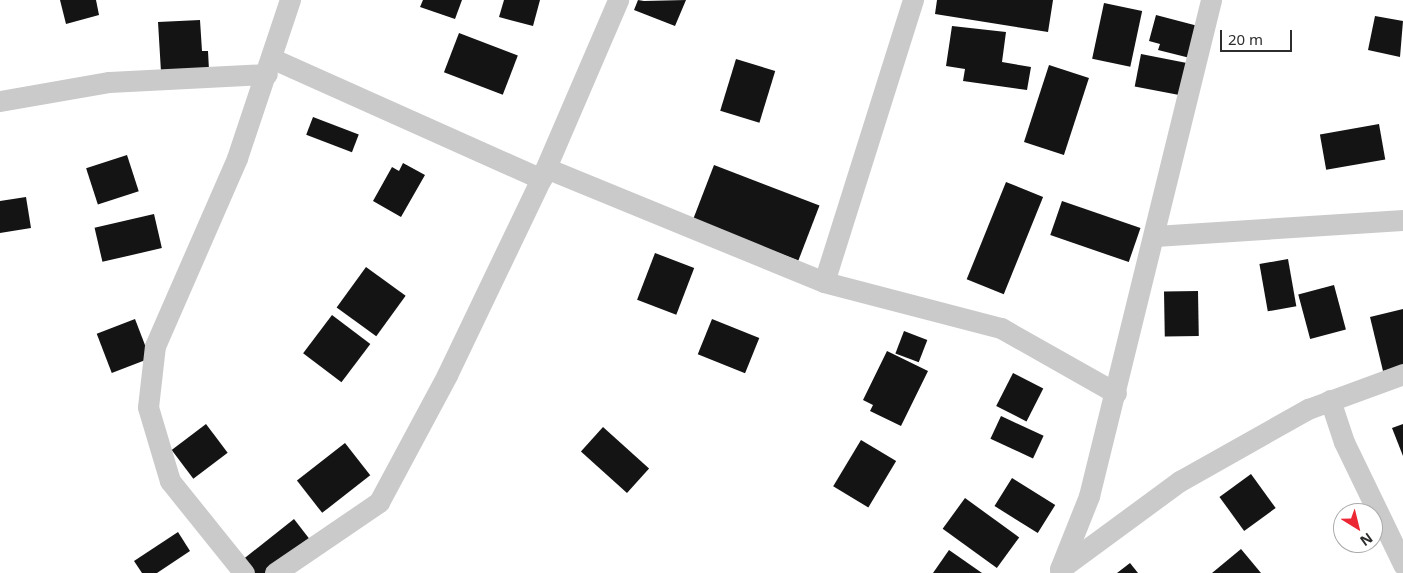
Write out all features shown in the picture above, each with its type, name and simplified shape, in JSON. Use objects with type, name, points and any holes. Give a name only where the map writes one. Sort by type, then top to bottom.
[{"type":"street","points":[[244,573],[170,481],[148,407],[155,346],[237,158],[290,0]]},
{"type":"street","points":[[275,573],[379,502],[447,375],[543,174],[618,0]]},
{"type":"street","points":[[824,282],[913,0]]},
{"type":"street","points":[[1058,571],[1089,496],[1155,236],[1211,0]]},
{"type":"street","points":[[0,101],[109,82],[269,66],[824,282],[1001,328],[1116,393]]},
{"type":"street","points":[[1155,236],[1403,220]]},
{"type":"street","points":[[1058,571],[1180,482],[1330,400],[1403,374]]},
{"type":"street","points":[[1330,400],[1344,442],[1403,564]]},
{"type":"building","points":[[60,0],[96,0],[99,15],[66,24]]},
{"type":"building","points":[[423,0],[462,0],[455,19],[420,7]]},
{"type":"building","points":[[504,0],[540,0],[533,26],[499,17]]},
{"type":"building","points":[[638,0],[686,0],[675,26],[634,10]]},
{"type":"building","points":[[937,0],[1053,0],[1048,32],[935,14]]},
{"type":"building","points":[[1104,3],[1142,11],[1130,67],[1092,59]]},
{"type":"building","points":[[1156,15],[1198,26],[1190,58],[1158,50],[1160,44],[1149,41]]},
{"type":"building","points":[[1375,16],[1403,21],[1400,57],[1368,50]]},
{"type":"building","points":[[200,20],[202,51],[208,51],[209,70],[161,72],[158,22]]},
{"type":"building","points":[[952,26],[1006,32],[1002,62],[1031,67],[1027,90],[963,81],[965,69],[946,66]]},
{"type":"building","points":[[459,33],[518,56],[503,95],[444,72]]},
{"type":"building","points":[[1141,54],[1188,63],[1182,96],[1135,86]]},
{"type":"building","points":[[736,59],[775,71],[759,123],[720,111]]},
{"type":"building","points":[[1049,65],[1089,78],[1064,155],[1024,142]]},
{"type":"building","points":[[313,117],[359,135],[352,152],[306,135]]},
{"type":"building","points":[[1379,124],[1385,159],[1326,170],[1320,134]]},
{"type":"building","points":[[127,155],[139,191],[98,204],[86,168]]},
{"type":"building","points":[[403,163],[425,175],[401,217],[373,201],[392,167],[399,171]]},
{"type":"building","points":[[714,165],[819,205],[798,261],[693,220]]},
{"type":"building","points":[[1006,182],[1043,197],[1004,294],[967,279]]},
{"type":"building","points":[[26,197],[31,228],[0,233],[0,201]]},
{"type":"building","points":[[1062,201],[1140,228],[1129,262],[1050,235]]},
{"type":"building","points":[[154,214],[162,248],[102,262],[95,228]]},
{"type":"building","points":[[655,253],[694,268],[676,315],[637,300]]},
{"type":"building","points":[[1288,259],[1296,306],[1268,311],[1259,264]]},
{"type":"building","points":[[366,267],[406,296],[376,336],[337,307]]},
{"type":"building","points":[[1334,285],[1346,329],[1310,339],[1298,295]]},
{"type":"building","points":[[1198,291],[1199,336],[1165,337],[1164,292]]},
{"type":"building","points":[[1403,309],[1403,366],[1383,371],[1370,317]]},
{"type":"building","points":[[332,315],[370,344],[341,382],[303,353]]},
{"type":"building","points":[[135,319],[150,358],[112,373],[97,334]]},
{"type":"building","points":[[712,319],[759,338],[745,373],[698,354]]},
{"type":"building","points":[[904,331],[927,340],[919,362],[895,353]]},
{"type":"building","points":[[887,351],[928,371],[901,426],[870,411],[873,405],[863,400]]},
{"type":"building","points":[[1013,373],[1043,388],[1026,421],[996,406]]},
{"type":"building","points":[[1001,416],[1044,436],[1033,459],[990,439]]},
{"type":"building","points":[[206,424],[228,453],[193,479],[172,450]]},
{"type":"building","points":[[1403,424],[1403,456],[1392,428]]},
{"type":"building","points":[[603,427],[649,468],[627,493],[581,452]]},
{"type":"building","points":[[861,440],[896,461],[868,507],[833,486]]},
{"type":"building","points":[[345,443],[370,475],[322,513],[297,481]]},
{"type":"building","points":[[1251,474],[1276,508],[1244,531],[1219,497]]},
{"type":"building","points":[[1012,478],[1055,505],[1038,533],[995,506]]},
{"type":"building","points":[[965,498],[1019,537],[997,568],[943,529]]},
{"type":"building","points":[[294,519],[311,541],[270,573],[251,573],[241,561]]},
{"type":"building","points":[[178,532],[190,551],[157,573],[142,573],[134,561]]},
{"type":"building","points":[[1241,549],[1261,573],[1212,573]]},
{"type":"building","points":[[949,550],[982,573],[933,573]]},
{"type":"building","points":[[1130,563],[1138,573],[1117,573]]}]
